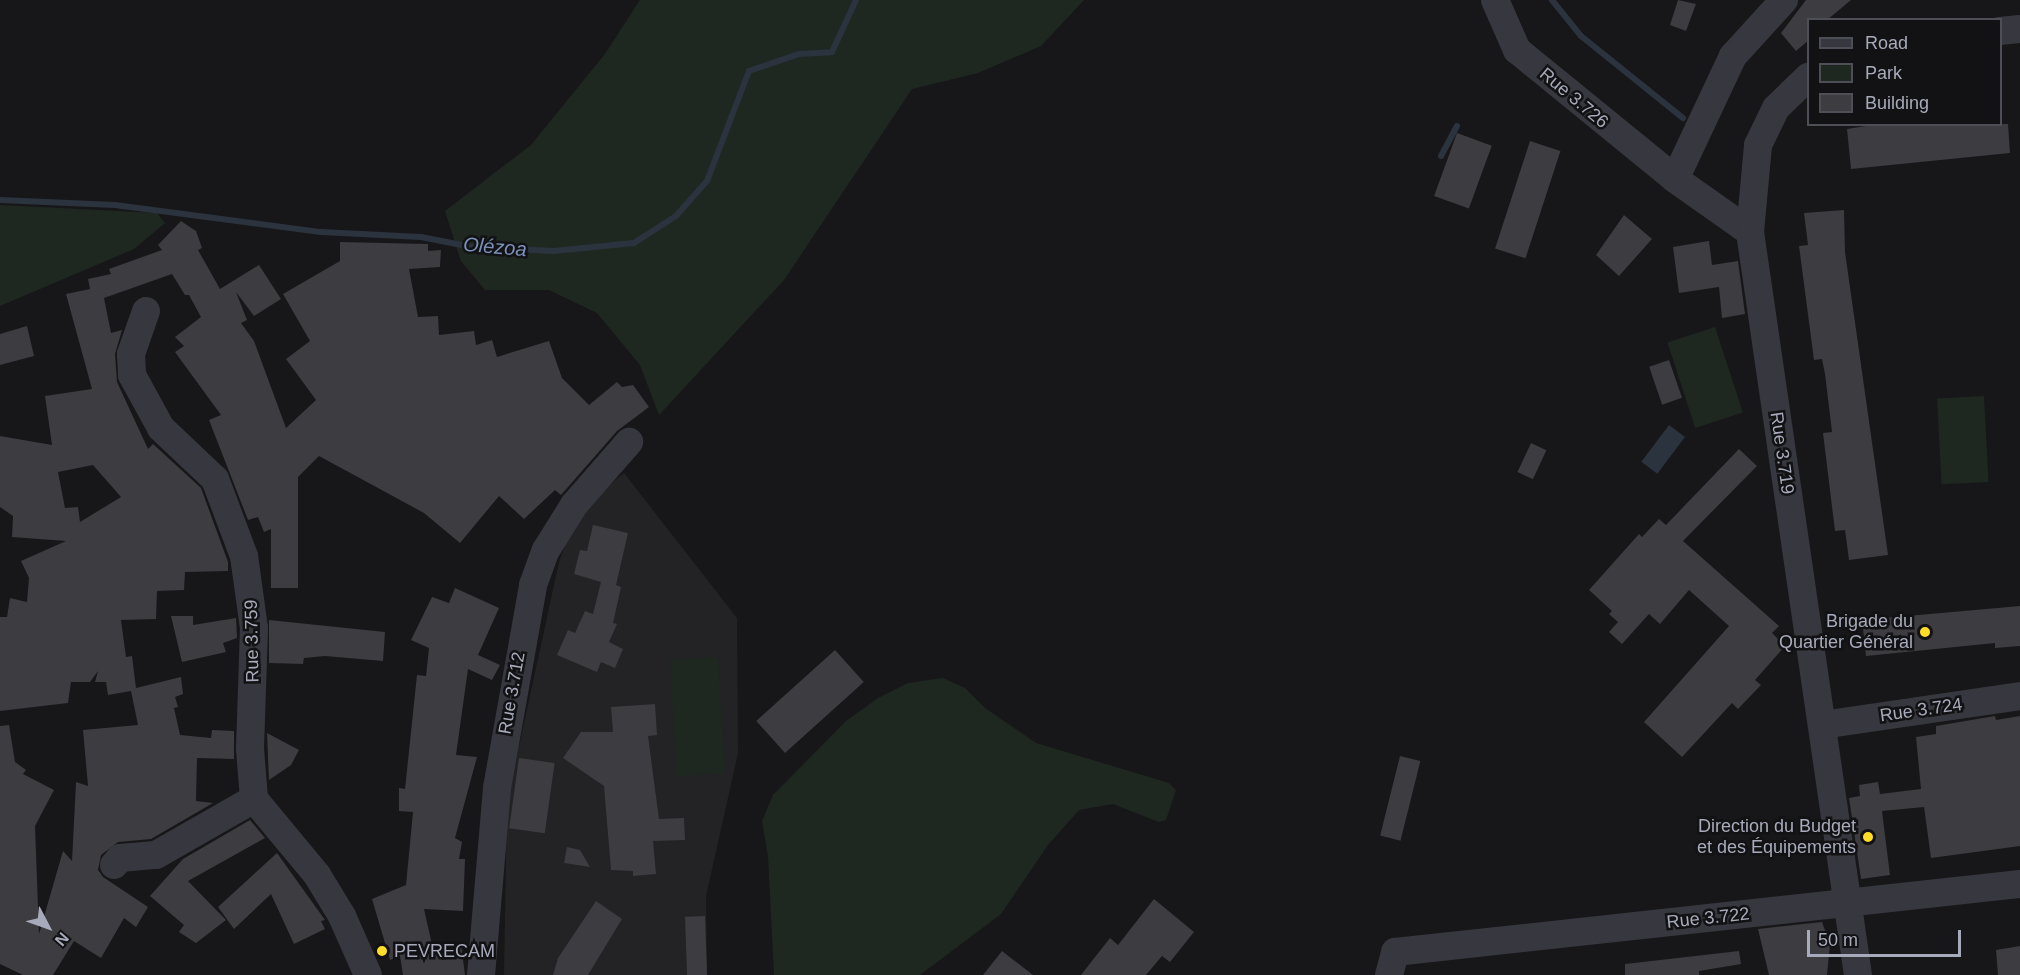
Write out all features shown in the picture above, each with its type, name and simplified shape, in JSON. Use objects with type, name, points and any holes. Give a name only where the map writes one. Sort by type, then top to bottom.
[{"type":"street","name":"Rue 3.726","points":[[1495,0],[1517,50],[1675,179]]},
{"type":"street","points":[[1750,232],[1675,179],[1733,56],[1784,0]]},
{"type":"street","points":[[2002,31],[2020,29]]},
{"type":"street","name":"Rue 3.719","points":[[1807,79],[1776,108],[1758,145],[1750,232],[1858,975]]},
{"type":"street","name":"Rue 3.759","points":[[146,311],[131,354],[132,375],[161,428],[215,479],[244,556],[254,628],[250,760],[254,799]]},
{"type":"street","name":"Rue 3.712","points":[[481,975],[497,788],[533,585],[546,550],[574,505],[629,442]]},
{"type":"street","name":"Rue 3.724","points":[[1822,725],[2020,696]]},
{"type":"street","points":[[114,865],[120,858],[156,855],[254,799],[317,875],[342,916],[368,975]]},
{"type":"street","name":"Rue 3.722","points":[[1392,964],[1848,903],[2020,884]]},
{"type":"shaded area","points":[[624,473],[737,618],[738,753],[706,896],[707,975],[504,975],[507,802],[559,562],[577,512]]},
{"type":"green space","points":[[640,0],[1084,0],[1041,46],[978,73],[912,89],[784,280],[659,415],[640,365],[597,313],[549,290],[485,290],[461,261],[445,211],[531,145],[605,54]]},
{"type":"green space","points":[[0,205],[157,213],[165,223],[134,249],[0,306]]},
{"type":"green space","points":[[1715,327],[1743,413],[1695,428],[1667,342]]},
{"type":"green space","points":[[1984,396],[1989,482],[1942,484],[1937,398]]},
{"type":"green space","points":[[718,657],[724,774],[676,776],[670,660]]},
{"type":"green space","points":[[943,678],[965,688],[985,708],[1036,743],[1169,783],[1176,790],[1166,820],[1159,822],[1113,804],[1079,810],[1048,845],[1001,914],[920,975],[774,975],[768,856],[762,821],[773,795],[846,721],[878,698],[908,683]]},
{"type":"water","points":[[1669,425],[1685,437],[1657,474],[1641,462]]},
{"type":"building","points":[[1678,0],[1696,4],[1686,31],[1670,25]]},
{"type":"building","points":[[1806,0],[1851,0],[1829,18],[1807,18],[1807,42],[1796,51],[1781,33]]},
{"type":"building","points":[[2002,124],[2008,124],[2010,153],[1851,169],[1847,129],[1866,126],[2002,126]]},
{"type":"building","points":[[1457,133],[1492,146],[1469,209],[1434,196]]},
{"type":"building","points":[[1530,141],[1560,151],[1526,258],[1495,248]]},
{"type":"building","points":[[1844,210],[1845,252],[1888,555],[1849,560],[1845,530],[1835,531],[1823,433],[1832,432],[1825,374],[1822,359],[1814,360],[1799,246],[1808,245],[1804,213]]},
{"type":"building","points":[[1624,215],[1652,239],[1619,276],[1596,255]]},
{"type":"building","points":[[181,221],[196,231],[202,248],[198,250],[220,289],[259,265],[281,299],[254,316],[236,292],[247,320],[241,323],[254,341],[286,428],[316,400],[286,359],[310,341],[283,294],[340,261],[340,242],[428,244],[428,251],[441,250],[440,267],[409,269],[418,317],[438,316],[439,335],[474,331],[476,345],[492,340],[497,357],[549,341],[562,378],[589,405],[617,382],[622,387],[633,385],[649,407],[617,431],[561,495],[555,490],[524,519],[499,496],[460,543],[424,513],[319,456],[298,477],[298,588],[271,588],[271,529],[264,532],[258,517],[248,520],[209,420],[221,415],[175,352],[184,346],[175,337],[201,317],[189,295],[185,295],[172,274],[104,298],[111,333],[122,330],[115,354],[117,382],[148,449],[153,444],[201,488],[228,562],[228,571],[185,572],[184,590],[157,591],[156,619],[121,620],[126,657],[132,656],[136,688],[181,677],[183,694],[175,697],[178,707],[174,708],[180,735],[211,738],[212,730],[234,731],[234,759],[197,758],[196,801],[213,803],[151,839],[118,842],[101,855],[98,870],[103,877],[148,907],[136,927],[124,918],[101,958],[74,941],[53,975],[23,975],[0,964],[0,726],[9,725],[15,762],[26,770],[23,774],[54,790],[35,826],[39,934],[63,851],[72,861],[76,782],[88,786],[83,730],[138,725],[131,691],[108,695],[106,682],[95,682],[98,671],[90,682],[71,682],[68,703],[0,711],[0,617],[7,617],[10,598],[27,602],[29,578],[21,561],[66,541],[12,537],[13,516],[0,507],[0,436],[52,445],[45,396],[92,389],[66,294],[90,289],[88,279],[111,274],[109,269],[162,250],[158,245]],"holes":[[[93,465],[121,497],[80,522],[78,507],[65,508],[58,472]]]},
{"type":"building","points":[[1709,241],[1712,265],[1738,261],[1745,314],[1722,318],[1719,287],[1679,293],[1673,247]]},
{"type":"building","points":[[27,326],[34,356],[0,365],[0,334]]},
{"type":"building","points":[[1669,360],[1682,398],[1662,405],[1649,367]]},
{"type":"building","points":[[1531,443],[1546,450],[1533,479],[1517,472]]},
{"type":"building","points":[[1739,449],[1757,466],[1683,541],[1779,626],[1772,633],[1785,646],[1755,680],[1761,685],[1738,709],[1732,703],[1682,757],[1644,722],[1729,626],[1689,590],[1660,624],[1649,614],[1622,644],[1609,632],[1618,622],[1609,614],[1612,611],[1589,590],[1639,534],[1642,537],[1659,519],[1666,525]]},
{"type":"building","points":[[593,525],[628,533],[616,585],[621,587],[613,623],[617,624],[609,642],[623,649],[615,668],[601,662],[597,672],[557,655],[568,630],[575,633],[585,611],[593,614],[601,582],[574,574],[580,550],[587,551]]},
{"type":"building","points":[[455,588],[499,608],[478,655],[500,665],[492,680],[468,669],[456,755],[477,757],[455,838],[462,842],[459,859],[465,859],[463,911],[424,909],[433,949],[461,944],[465,975],[403,975],[400,956],[390,960],[372,899],[406,885],[413,812],[399,811],[399,788],[405,789],[417,675],[426,676],[429,648],[411,640],[432,597],[449,603]]},
{"type":"building","name":"Brigade du Quartier Général","points":[[2020,606],[2020,646],[1995,648],[1995,643],[1866,656],[1862,620]]},
{"type":"building","points":[[171,616],[193,616],[193,625],[236,618],[237,638],[223,643],[226,652],[182,662]]},
{"type":"building","points":[[269,620],[385,632],[383,661],[325,656],[304,658],[303,664],[269,663]]},
{"type":"building","points":[[835,650],[864,682],[785,753],[756,721]]},
{"type":"building","points":[[655,704],[657,735],[648,736],[659,819],[684,818],[685,840],[653,841],[656,874],[633,876],[633,871],[611,870],[604,786],[563,758],[581,732],[613,732],[611,707]]},
{"type":"building","points":[[1995,716],[1996,720],[2020,716],[2020,846],[1931,858],[1924,807],[1882,811],[1890,875],[1861,879],[1849,798],[1860,796],[1859,785],[1878,782],[1880,794],[1921,789],[1916,737],[1936,734],[1936,726]]},
{"type":"building","points":[[267,733],[299,750],[291,765],[269,780]]},
{"type":"building","points":[[1400,756],[1420,761],[1401,841],[1380,836]]},
{"type":"building","points":[[519,758],[555,763],[545,833],[509,828]]},
{"type":"building","points":[[250,820],[265,838],[188,881],[226,920],[196,943],[179,932],[184,925],[150,896],[183,859]]},
{"type":"building","points":[[567,847],[580,850],[590,867],[564,863]]},
{"type":"building","points":[[277,853],[325,920],[321,921],[325,929],[294,944],[271,894],[234,929],[218,907]]},
{"type":"building","points":[[1154,899],[1194,932],[1170,962],[1162,956],[1146,975],[1081,975],[1110,938],[1118,945]]},
{"type":"building","points":[[596,901],[622,919],[588,975],[553,975],[558,958]]},
{"type":"building","points":[[705,916],[707,975],[687,975],[685,917]]},
{"type":"building","points":[[1822,922],[1830,944],[1827,975],[1769,975],[1758,929]]},
{"type":"building","points":[[2020,946],[2020,975],[1998,975],[1996,950]]},
{"type":"building","points":[[1002,951],[1033,975],[983,975]]},
{"type":"building","points":[[1739,951],[1741,964],[1699,971],[1699,975],[1625,975],[1625,964]]},
{"type":"waterway","name":"Olézoa","points":[[0,200],[115,205],[321,232],[421,237],[472,247],[554,251],[634,243],[676,216],[707,181],[749,71],[799,54],[832,52],[856,0]]},
{"type":"waterway","points":[[1552,0],[1581,36],[1683,118]]},
{"type":"waterway","points":[[1441,156],[1457,126]]},
{"type":"place","name":"Brigade du Quartier Général","points":[[1925,632]]},
{"type":"place","name":"Direction du Budget et des Équipements","points":[[1868,837]]},
{"type":"place","name":"PEVRECAM","points":[[382,951]]}]
